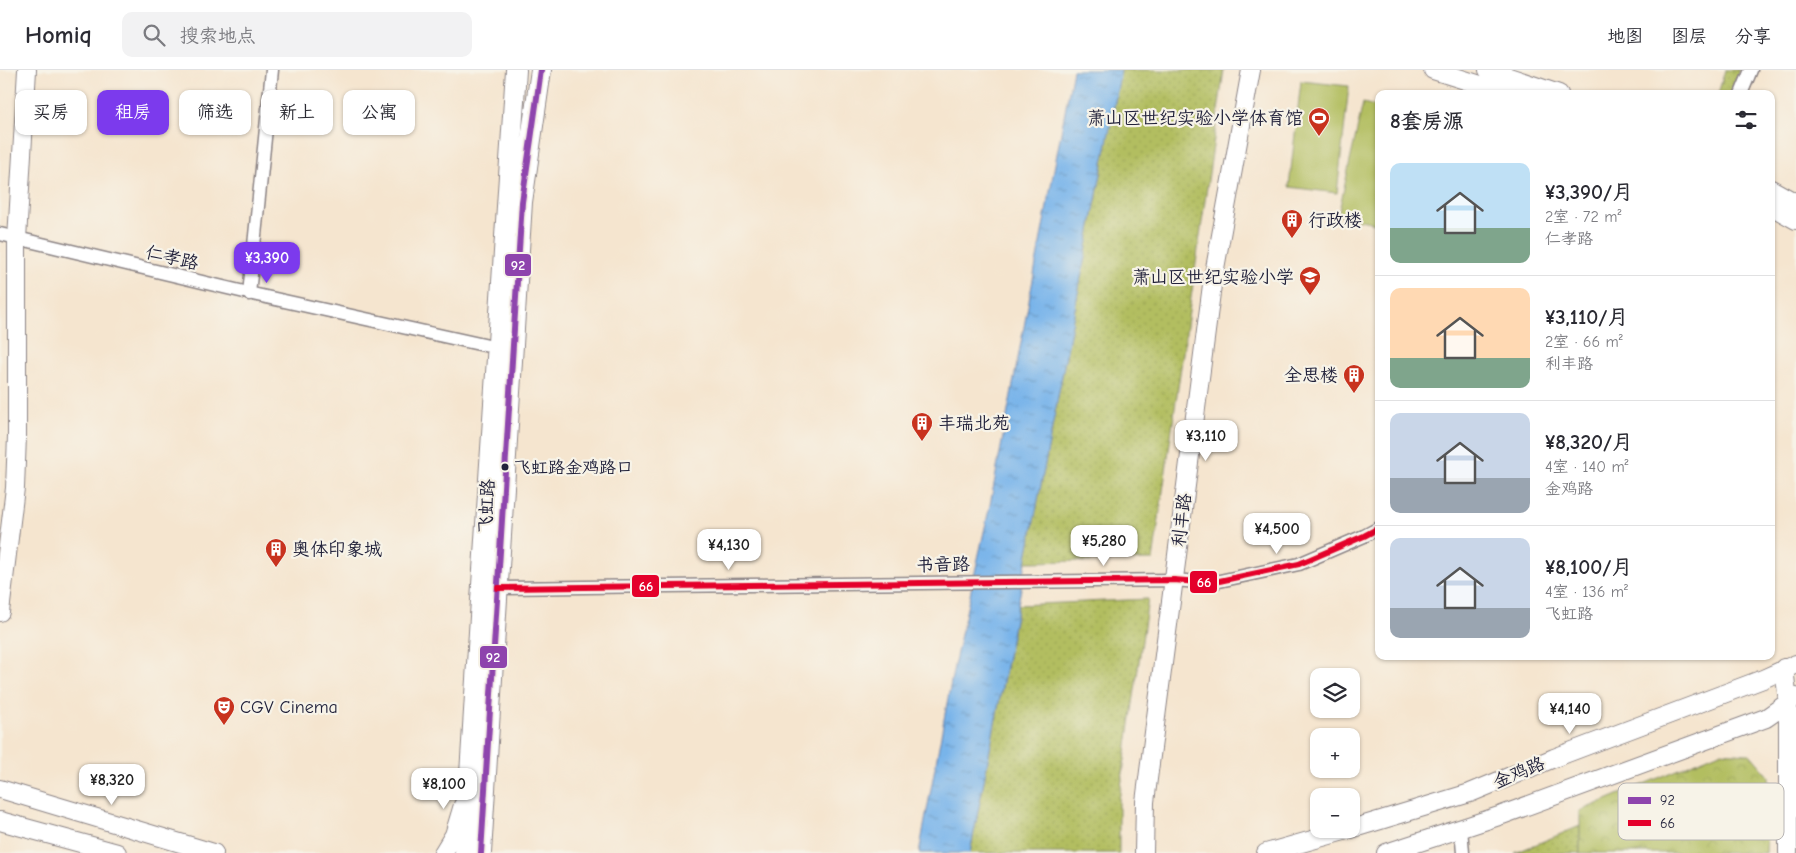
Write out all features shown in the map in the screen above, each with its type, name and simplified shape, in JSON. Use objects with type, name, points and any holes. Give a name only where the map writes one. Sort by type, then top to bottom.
[{"type":"main road","points":[[0,612],[15,488],[17,436],[8,237],[27,70]]},
{"type":"main road","name":"飞虹路","points":[[481,843],[498,588],[504,349],[516,70]]},
{"type":"main road","name":"飞虹路","points":[[465,853],[504,349],[541,70]]},
{"type":"main road","name":"利丰路","points":[[1144,853],[1146,802],[1212,285],[1251,70]]},
{"type":"main road","points":[[1433,70],[1496,90]]},
{"type":"main road","points":[[1488,70],[1548,90]]},
{"type":"main road","points":[[1775,190],[1796,203]]},
{"type":"main road","points":[[1775,208],[1796,220]]},
{"type":"main road","points":[[1788,853],[1792,699],[1790,666]]},
{"type":"main road","name":"金鸡路","points":[[1360,826],[1470,793],[1554,758],[1763,679],[1790,666]]},
{"type":"main road","name":"金鸡路","points":[[1386,853],[1648,763],[1766,718],[1792,699]]},
{"type":"main road","points":[[443,853],[454,835],[470,781]]},
{"type":"main road","points":[[0,789],[214,853]]},
{"type":"main road","points":[[0,821],[117,853]]},
{"type":"main road","name":"金鸡路","points":[[1266,853],[1319,838]]},
{"type":"main road","points":[[481,843],[490,853]]},
{"type":"street","points":[[249,294],[272,70]]},
{"type":"street","points":[[1743,90],[1751,70]]},
{"type":"street","name":"仁孝路","points":[[8,237],[249,294],[504,349]]},
{"type":"street","name":"书音路","points":[[498,588],[1174,580],[1210,583],[1299,564],[1375,530]]},
{"type":"street","points":[[1462,828],[1463,853]]},
{"type":"green space","points":[[1121,70],[1224,70],[1153,560],[1026,562]]},
{"type":"green space","points":[[1725,70],[1739,70],[1732,90],[1719,90]]},
{"type":"green space","name":"萧山区世纪实验小学体育馆","points":[[1301,81],[1349,86],[1337,193],[1289,187]]},
{"type":"green space","points":[[1363,103],[1375,106],[1375,223],[1338,215]]},
{"type":"green space","points":[[1148,599],[1119,801],[1119,853],[970,853],[1018,605]]},
{"type":"green space","points":[[1720,752],[1750,754],[1769,776],[1769,783],[1646,783]]},
{"type":"green space","points":[[1618,795],[1618,840],[1767,840],[1766,853],[1580,853],[1580,811]]},
{"type":"green space","points":[[1580,826],[1580,853],[1515,853]]},
{"type":"water","points":[[1073,70],[1121,70],[970,853],[919,853],[954,666],[990,505]]},
{"type":"transit line","name":"92","points":[[481,853],[522,202],[541,70]]},
{"type":"transit line","name":"66","points":[[498,588],[1174,580],[1210,583],[1299,564],[1375,530]]},
{"type":"place","name":"萧山区世纪实验小学体育馆","points":[[1319,137]]},
{"type":"place","name":"行政楼","points":[[1292,239]]},
{"type":"place","name":"萧山区世纪实验小学","points":[[1310,296]]},
{"type":"place","name":"全思楼","points":[[1354,394]]},
{"type":"place","name":"丰瑞北苑","points":[[922,442]]},
{"type":"place","name":"飞虹路金鸡路口","points":[[505,467]]},
{"type":"place","name":"奥体印象城","points":[[276,568]]},
{"type":"place","name":"CGV Cinema","points":[[224,726]]}]
